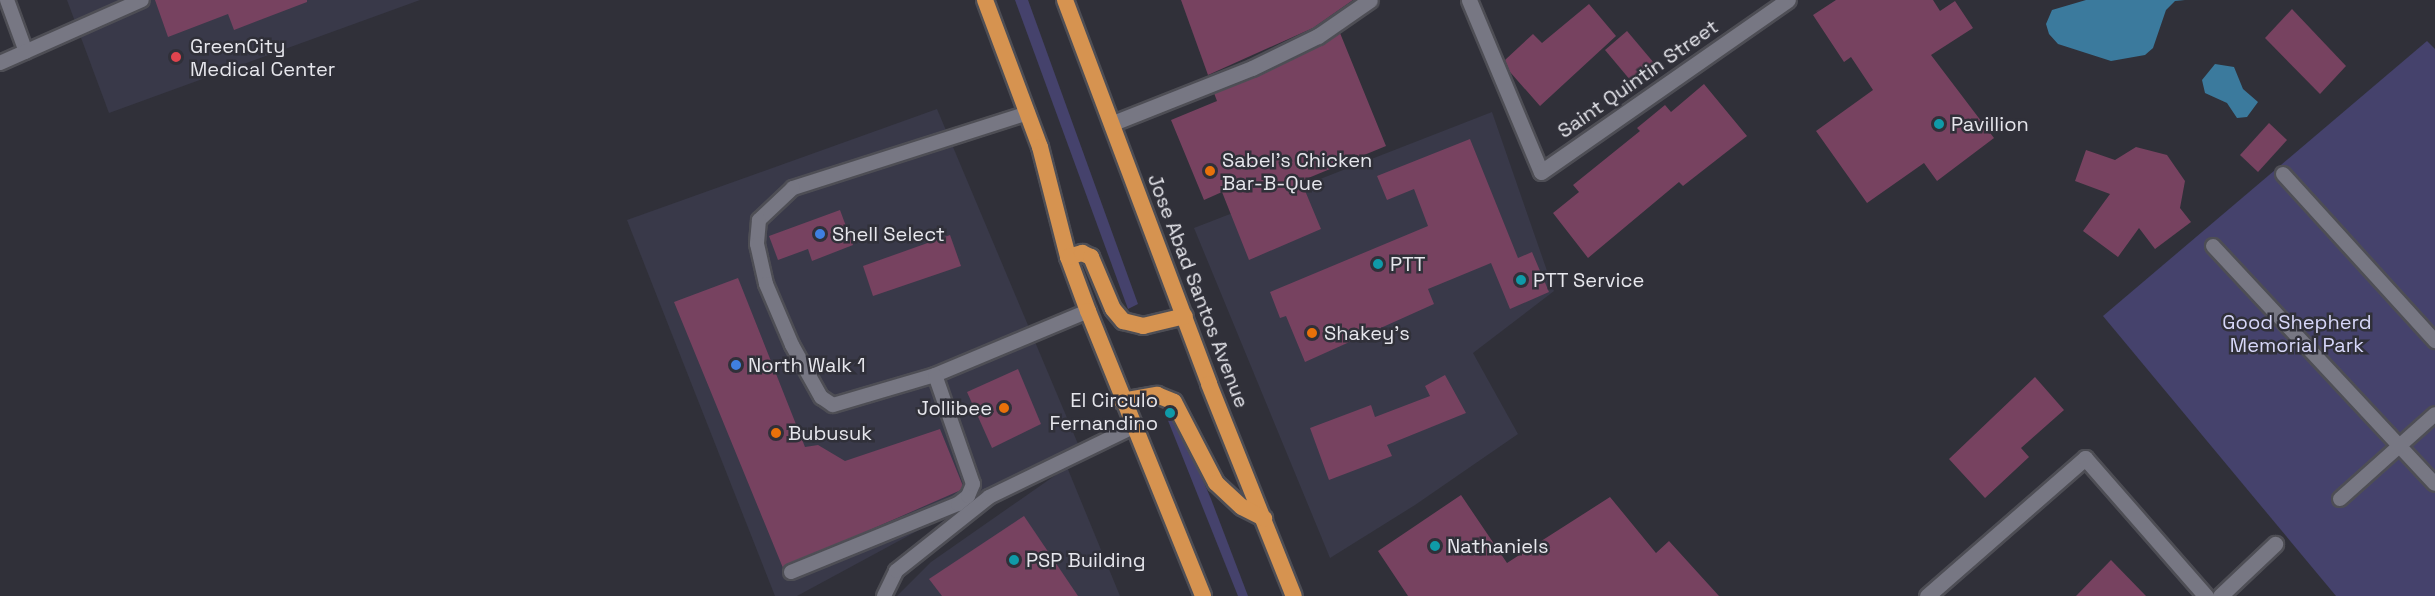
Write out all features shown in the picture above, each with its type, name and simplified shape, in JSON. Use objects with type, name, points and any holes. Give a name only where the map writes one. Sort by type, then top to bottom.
[{"type":"highway","points":[[985,0],[1028,112],[1068,257],[1122,401],[1203,596]]},
{"type":"highway","name":"Jose Abad Santos Avenue","points":[[1065,0],[1294,596]]},
{"type":"highway","points":[[1068,257],[1082,253],[1091,257],[1113,309],[1123,321],[1143,326],[1185,316]]},
{"type":"highway","points":[[1122,401],[1157,395],[1174,402],[1189,424],[1215,483],[1242,507],[1264,518]]},
{"type":"street","points":[[1113,123],[1252,68],[1318,36],[1370,0]]},
{"type":"street","name":"Saint Quintin Street","points":[[1469,0],[1541,172],[1788,0]]},
{"type":"street","points":[[1927,596],[2085,458],[2206,596]]},
{"type":"street","points":[[2220,596],[2275,544]]},
{"type":"lane","points":[[7,0],[26,52]]},
{"type":"lane","points":[[0,63],[142,0]]},
{"type":"lane","points":[[1028,112],[794,188],[759,220],[757,244],[766,284],[792,345],[826,403],[842,404],[934,375],[1088,311]]},
{"type":"lane","points":[[2283,174],[2435,341]]},
{"type":"lane","points":[[2213,246],[2435,484]]},
{"type":"lane","points":[[791,572],[958,504],[968,495],[973,484],[934,375]]},
{"type":"lane","points":[[2340,499],[2435,414]]},
{"type":"lane","points":[[884,596],[896,571],[989,497],[1133,427]]},
{"type":"shaded area","name":"GreenCity Medical Center","points":[[67,0],[420,0],[109,113]]},
{"type":"shaded area","name":"North Walk 1","points":[[937,109],[1078,444],[797,596],[775,596],[627,220]]},
{"type":"shaded area","name":"PTT","points":[[1492,112],[1554,291],[1473,353],[1518,434],[1415,505],[1330,558],[1194,228]]},
{"type":"shaded area","points":[[1067,467],[1120,596],[897,596],[931,562]]},
{"type":"green space","points":[[1015,0],[1028,0],[1138,304],[1128,309]]},
{"type":"green space","name":"Good Shepherd Memorial Park","points":[[2427,41],[2435,49],[2435,596],[2336,596],[2103,316]]},
{"type":"green space","points":[[1173,410],[1211,499],[1248,596],[1238,596],[1165,413]]},
{"type":"water","points":[[2086,0],[2185,0],[2175,1],[2166,10],[2153,48],[2145,55],[2111,61],[2058,44],[2049,34],[2046,24],[2052,10]]},
{"type":"water","points":[[2215,64],[2234,67],[2243,89],[2258,102],[2247,117],[2237,118],[2227,103],[2205,93],[2202,80]]},
{"type":"building","points":[[155,0],[307,0],[307,2],[234,30],[228,14],[168,37]]},
{"type":"building","points":[[1181,0],[1353,0],[1313,28],[1208,75]]},
{"type":"building","points":[[1836,0],[1933,0],[1940,11],[1955,1],[1973,28],[1931,55],[1994,138],[1937,181],[1924,163],[1867,203],[1816,131],[1873,90],[1851,57],[1844,62],[1813,15]]},
{"type":"building","points":[[1589,4],[1616,36],[1540,106],[1510,72],[1505,60],[1533,34],[1542,43]]},
{"type":"building","points":[[2292,9],[2346,66],[2320,94],[2265,38]]},
{"type":"building","points":[[1627,31],[1654,63],[1631,81],[1605,50]]},
{"type":"building","points":[[1340,33],[1386,146],[1301,181],[1321,229],[1249,260],[1222,192],[1204,200],[1171,120],[1217,101],[1214,93],[1256,77]]},
{"type":"building","points":[[1704,84],[1747,136],[1683,186],[1679,182],[1588,258],[1553,213],[1579,192],[1573,185],[1640,131],[1637,128],[1665,105],[1671,112]]},
{"type":"building","points":[[2269,123],[2287,140],[2258,172],[2240,155]]},
{"type":"building","points":[[1470,139],[1518,258],[1532,252],[1549,292],[1510,309],[1491,263],[1428,289],[1434,304],[1305,362],[1286,316],[1280,318],[1270,292],[1428,226],[1414,189],[1387,200],[1377,176]]},
{"type":"building","points":[[2136,147],[2167,155],[2185,181],[2180,208],[2191,222],[2155,249],[2139,228],[2118,257],[2083,231],[2110,194],[2075,181],[2086,150],[2115,160]]},
{"type":"building","points":[[840,210],[853,245],[812,261],[808,249],[778,260],[769,236]]},
{"type":"building","points":[[950,235],[961,266],[873,296],[863,266]]},
{"type":"building","name":"North Walk 1","points":[[738,278],[805,447],[818,445],[845,461],[940,429],[963,486],[961,490],[783,568],[674,302]]},
{"type":"building","name":"Jollibee","points":[[1018,369],[1041,424],[992,448],[967,392]]},
{"type":"building","points":[[1445,375],[1466,413],[1387,445],[1392,456],[1329,480],[1310,428],[1371,405],[1375,417],[1430,396],[1425,386]]},
{"type":"building","points":[[2035,377],[2064,410],[2021,448],[2029,457],[1985,498],[1949,459]]},
{"type":"building","points":[[1461,495],[1507,563],[1610,497],[1656,553],[1669,541],[1719,596],[1408,596],[1378,551]]},
{"type":"building","name":"PSP Building","points":[[1024,516],[1078,596],[942,596],[929,579]]},
{"type":"building","points":[[2111,560],[2146,596],[2076,596]]},
{"type":"place","name":"GreenCity Medical Center","points":[[176,57]]},
{"type":"place","name":"Pavillion","points":[[1939,124]]},
{"type":"place","name":"Sabel's Chicken Bar-B-Que","points":[[1210,171]]},
{"type":"place","name":"Shell Select","points":[[820,234]]},
{"type":"place","name":"PTT","points":[[1378,264]]},
{"type":"place","name":"PTT Service","points":[[1521,280]]},
{"type":"place","name":"Shakey's","points":[[1312,333]]},
{"type":"place","name":"North Walk 1","points":[[736,365]]},
{"type":"place","name":"Jollibee","points":[[1004,408]]},
{"type":"place","name":"El Circulo Fernandino","points":[[1170,413]]},
{"type":"place","name":"Bubusuk","points":[[776,433]]},
{"type":"place","name":"Nathaniels","points":[[1435,546]]},
{"type":"place","name":"PSP Building","points":[[1014,560]]}]
